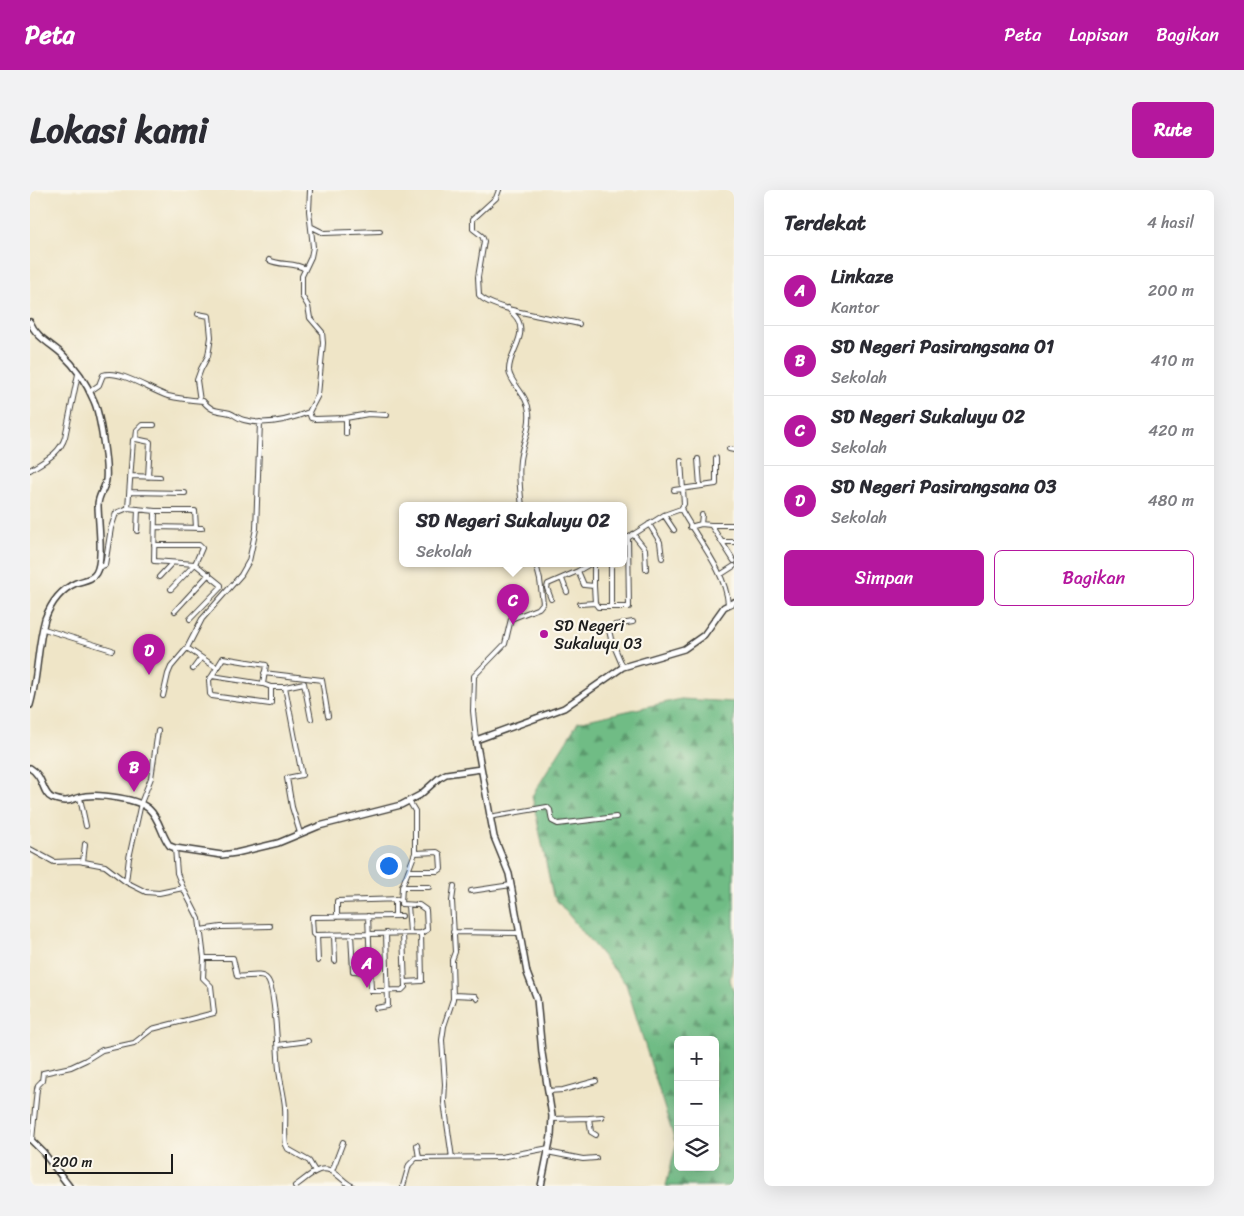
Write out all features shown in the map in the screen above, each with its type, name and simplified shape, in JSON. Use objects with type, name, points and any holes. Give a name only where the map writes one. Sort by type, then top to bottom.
[{"type":"street","points":[[90,392],[99,385],[103,375],[108,374],[122,376],[168,396],[188,401],[204,402],[210,409],[233,414],[244,420],[260,422],[289,420],[309,412],[316,401],[319,389],[323,339],[322,332],[310,318],[308,306],[302,296],[302,276],[313,251],[309,211],[310,190]]},
{"type":"street","points":[[499,190],[496,198],[473,219],[472,223],[473,229],[482,236],[484,241],[478,277],[479,295],[487,301],[542,318],[560,319],[579,324]]},
{"type":"street","points":[[311,227],[324,233],[380,231]]},
{"type":"street","points":[[269,260],[282,265],[300,266],[305,269]]},
{"type":"street","points":[[508,308],[518,320],[521,328],[521,334],[510,366],[510,375],[526,398],[530,422],[519,462],[522,502]]},
{"type":"street","points":[[198,314],[209,316],[210,337],[208,356],[197,380],[200,401]]},
{"type":"street","points":[[30,322],[32,330],[64,356],[90,392],[97,410],[106,473],[105,485],[99,496],[98,505],[100,539],[98,568],[93,577],[63,590],[58,595],[45,620],[30,705]]},
{"type":"street","points":[[30,470],[55,454],[61,446],[65,437],[78,374]]},
{"type":"street","points":[[309,412],[313,419],[346,418],[365,414],[386,415]]},
{"type":"street","points":[[346,418],[346,434]]},
{"type":"street","points":[[163,696],[169,670],[187,648],[202,619],[241,575],[249,561],[257,524],[260,422]]},
{"type":"street","points":[[128,508],[132,441],[136,439],[137,430],[142,425],[154,425]]},
{"type":"street","points":[[136,439],[150,442],[148,477]]},
{"type":"street","points":[[729,449],[734,450]]},
{"type":"street","points":[[674,490],[716,484],[716,458]]},
{"type":"street","points":[[698,459],[700,486]]},
{"type":"street","points":[[594,567],[595,603],[598,607],[629,607],[628,537],[664,515],[681,509],[684,504],[681,461]]},
{"type":"street","points":[[130,476],[160,477]]},
{"type":"street","points":[[130,492],[185,493]]},
{"type":"street","points":[[98,568],[105,565],[113,519],[116,513],[128,508],[155,511],[195,511],[196,528]]},
{"type":"street","points":[[137,531],[138,509]]},
{"type":"street","points":[[681,509],[720,575],[727,594],[728,604]]},
{"type":"street","points":[[155,511],[154,561],[195,564],[221,584],[221,587],[190,619]]},
{"type":"street","points":[[664,515],[674,530]]},
{"type":"street","points":[[701,524],[702,515]]},
{"type":"street","points":[[649,524],[660,542],[662,558]]},
{"type":"street","points":[[690,527],[701,524],[734,525]]},
{"type":"street","points":[[711,525],[734,561]]},
{"type":"street","points":[[155,528],[202,528]]},
{"type":"street","points":[[633,534],[645,549],[646,569]]},
{"type":"street","points":[[722,542],[734,542]]},
{"type":"street","points":[[154,545],[201,545],[202,548],[195,564],[171,589]]},
{"type":"street","points":[[159,578],[172,562]]},
{"type":"street","points":[[720,575],[734,566]]},
{"type":"street","points":[[537,567],[543,603],[539,608],[511,619],[504,644],[474,676],[473,711],[480,769],[489,817],[495,842],[506,866],[511,885],[527,973],[538,999],[540,1031],[552,1118],[541,1186]]},
{"type":"street","points":[[551,599],[547,586],[585,567]]},
{"type":"street","points":[[611,567],[611,607]]},
{"type":"street","points":[[578,571],[584,585],[594,586]]},
{"type":"street","points":[[175,611],[209,574]]},
{"type":"street","points":[[562,579],[567,592]]},
{"type":"street","points":[[476,740],[564,708],[623,667],[684,649],[704,635],[724,608],[734,602]]},
{"type":"street","points":[[580,604],[595,603]]},
{"type":"street","points":[[623,667],[610,639],[609,630],[615,625],[633,622]]},
{"type":"street","points":[[44,629],[112,650]]},
{"type":"street","points":[[187,648],[217,668]]},
{"type":"street","points":[[194,669],[201,658]]},
{"type":"street","points":[[263,684],[266,665],[223,658],[209,680],[210,694],[212,696],[268,705],[271,703],[271,687]]},
{"type":"street","points":[[264,673],[322,680],[328,716]]},
{"type":"street","points":[[212,676],[271,687],[285,687],[304,683],[310,678]]},
{"type":"street","points":[[304,683],[311,719]]},
{"type":"street","points":[[285,687],[302,775],[287,778],[292,807],[300,833]]},
{"type":"street","points":[[126,882],[129,858],[141,803],[151,778],[158,731]]},
{"type":"street","points":[[30,768],[40,777],[49,797],[68,802],[89,796],[103,796],[141,803],[155,816],[168,843],[175,848],[216,854],[228,854],[284,842],[300,833],[326,824],[394,808],[425,792],[442,775],[451,772],[480,769]]},
{"type":"street","points":[[80,798],[86,826]]},
{"type":"street","points":[[402,916],[312,918],[313,934],[421,933],[427,930],[426,910],[419,905],[401,904],[402,887],[415,853],[415,811],[409,801]]},
{"type":"street","points":[[489,817],[547,807],[550,810],[552,821],[558,824],[616,817]]},
{"type":"street","points":[[83,862],[85,844]]},
{"type":"street","points":[[69,1186],[44,1152],[31,1139],[37,1086],[42,1081],[43,1073],[71,1067],[102,1050],[134,1043],[152,1029],[214,1013],[211,986],[203,978],[204,958],[198,916],[183,888],[176,866],[175,848]]},
{"type":"street","points":[[30,849],[50,861],[83,862],[105,866],[126,882],[142,891],[153,894],[183,888]]},
{"type":"street","points":[[408,871],[441,869],[441,858],[437,852],[415,853]]},
{"type":"street","points":[[471,890],[511,885]]},
{"type":"street","points":[[452,1158],[444,1102],[445,1084],[442,1040],[453,995],[452,960],[455,952],[452,901],[454,886]]},
{"type":"street","points":[[402,887],[429,887]]},
{"type":"street","points":[[395,899],[395,916]]},
{"type":"street","points":[[337,917],[337,900],[401,899]]},
{"type":"street","points":[[408,904],[410,933]]},
{"type":"street","points":[[368,916],[371,991],[402,990],[405,982],[403,933]]},
{"type":"street","points":[[200,930],[221,927],[270,926]]},
{"type":"street","points":[[453,932],[520,933]]},
{"type":"street","points":[[376,1008],[388,1006],[386,933]]},
{"type":"street","points":[[405,982],[422,981],[421,933]]},
{"type":"street","points":[[351,934],[353,971],[370,972]]},
{"type":"street","points":[[317,935],[318,961]]},
{"type":"street","points":[[334,935],[335,961]]},
{"type":"street","points":[[204,958],[233,958],[237,976],[263,976],[268,979],[274,1002],[279,1069],[285,1105],[286,1145],[288,1149],[309,1161],[315,1171]]},
{"type":"street","points":[[453,995],[475,996],[477,999]]},
{"type":"street","points":[[278,1045],[308,1041]]},
{"type":"street","points":[[548,1091],[563,1090],[596,1081]]},
{"type":"street","points":[[552,1118],[602,1117]]},
{"type":"street","points":[[589,1118],[591,1132],[596,1135]]},
{"type":"street","points":[[332,1171],[343,1142]]},
{"type":"street","points":[[417,1145],[419,1158]]},
{"type":"street","points":[[403,1186],[410,1162],[419,1158],[501,1158],[548,1150],[583,1159],[596,1158]]},
{"type":"street","points":[[294,1186],[315,1171],[324,1168],[332,1171],[352,1186]]},
{"type":"green space","points":[[681,699],[734,702],[734,948],[730,980],[734,993],[734,1186],[666,1186],[674,1153],[674,1171],[719,1171],[719,1036],[674,1036],[674,1139],[626,984],[553,896],[532,796],[578,722]]},
{"type":"place","name":"SD Negeri Sukaluyu 02","points":[[513,625]]},
{"type":"place","name":"SD Negeri Sukaluyu 03","points":[[544,634]]},
{"type":"place","name":"SD Negeri Pasirangsana 03","points":[[149,675]]},
{"type":"place","name":"SD Negeri Pasirangsana 01","points":[[134,792]]},
{"type":"place","name":"Linkaze","points":[[367,988]]}]
